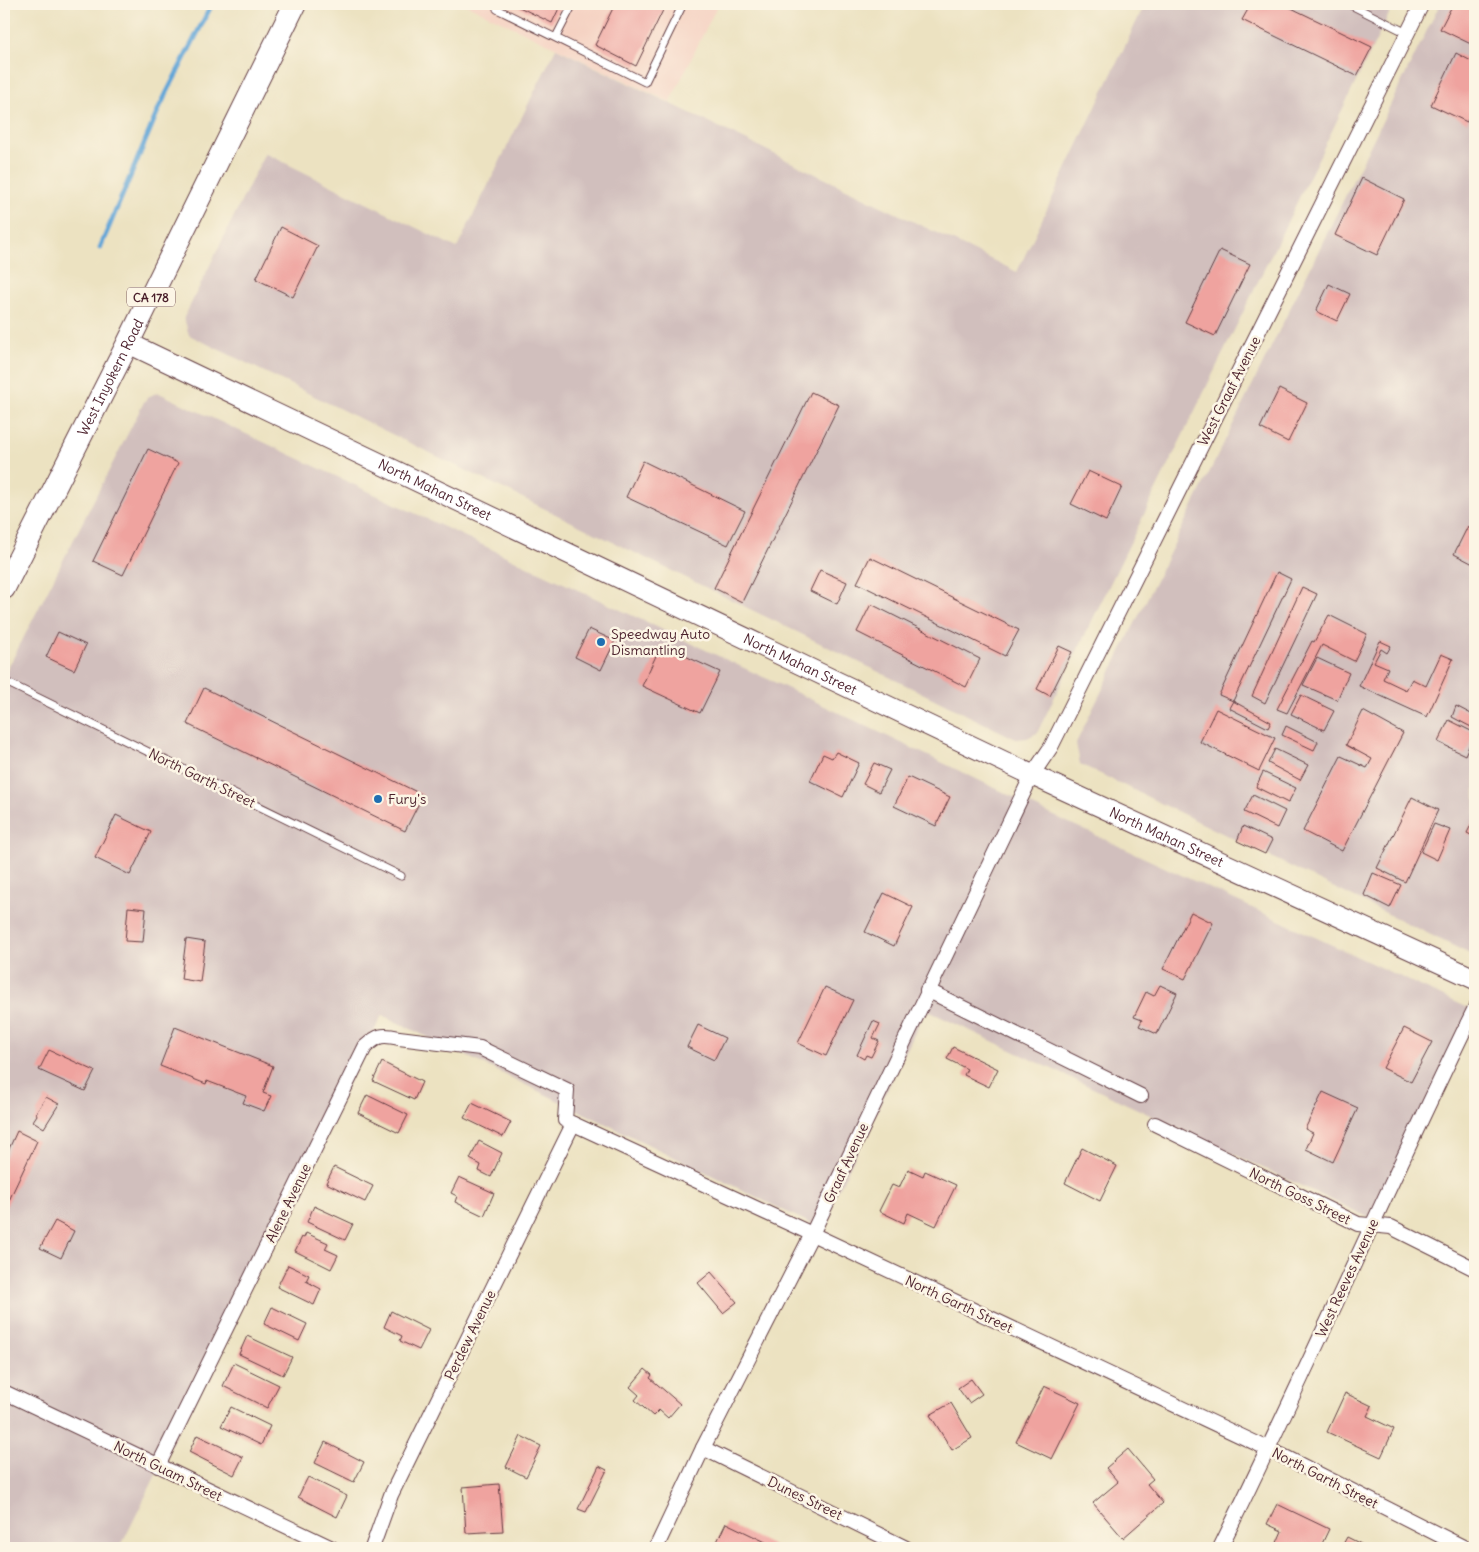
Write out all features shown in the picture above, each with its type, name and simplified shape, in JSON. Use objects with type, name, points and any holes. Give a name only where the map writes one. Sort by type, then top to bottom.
[{"type":"main road","name":"West Inyokern Road","points":[[4,588],[128,343],[295,4]]},
{"type":"street","name":"West Graaf Avenue","points":[[1032,775],[1056,738],[1422,4]]},
{"type":"street","name":"North Mahan Street","points":[[128,343],[1032,775],[1475,979]]},
{"type":"street","name":"Graaf Avenue","points":[[656,1548],[703,1448],[812,1234],[1032,775]]},
{"type":"street","points":[[928,990],[1142,1096]]},
{"type":"street","name":"West Reeves Avenue","points":[[1220,1548],[1269,1450],[1371,1225],[1475,1008]]},
{"type":"street","name":"Alene Avenue","points":[[158,1466],[365,1046],[374,1038],[386,1035],[480,1048],[567,1090],[565,1120],[573,1124]]},
{"type":"street","name":"North Garth Street","points":[[573,1124],[812,1234],[1269,1450],[1465,1548]]},
{"type":"street","name":"Perdew Avenue","points":[[372,1548],[391,1495],[573,1124]]},
{"type":"street","name":"North Goss Street","points":[[1155,1124],[1358,1224],[1391,1227],[1475,1269]]},
{"type":"street","name":"North Guam Street","points":[[4,1392],[332,1548]]},
{"type":"street","name":"Dunes Street","points":[[703,1448],[906,1548]]},
{"type":"lane","points":[[500,4],[497,9],[645,82],[683,4]]},
{"type":"lane","points":[[556,38],[573,4]]},
{"type":"lane","points":[[1349,4],[1407,33]]},
{"type":"lane","name":"North Garth Street","points":[[4,681],[401,876]]},
{"type":"shaded area","points":[[467,4],[718,4],[670,102]]},
{"type":"shaded area","points":[[1145,4],[1394,4],[1037,733],[1027,738],[1016,739],[189,335],[184,318],[265,153],[457,248],[556,48],[1017,272]]},
{"type":"shaded area","points":[[1440,4],[1475,4],[1475,953],[1472,955],[1080,764],[1076,743]]},
{"type":"shaded area","points":[[159,393],[810,699],[1022,801],[1474,1011],[1370,1218],[926,1010],[820,1228],[382,1015],[120,1548],[4,1548],[4,676],[144,402],[148,397]]},
{"type":"building","points":[[513,4],[561,4],[552,23]]},
{"type":"building","points":[[615,4],[666,4],[636,66],[595,45]]},
{"type":"building","points":[[1251,4],[1283,4],[1372,47],[1357,76],[1242,20]]},
{"type":"building","points":[[1453,4],[1475,4],[1475,46],[1440,29]]},
{"type":"building","points":[[1456,53],[1475,63],[1475,105],[1467,122],[1431,105]]},
{"type":"building","points":[[1362,178],[1404,199],[1377,255],[1335,235]]},
{"type":"building","points":[[281,227],[318,246],[293,297],[256,279]]},
{"type":"building","points":[[1220,250],[1250,264],[1215,336],[1185,322]]},
{"type":"building","points":[[1329,284],[1350,294],[1337,321],[1316,311]]},
{"type":"building","points":[[1279,389],[1307,403],[1288,442],[1260,428]]},
{"type":"building","points":[[811,392],[839,405],[742,602],[714,588]]},
{"type":"building","points":[[148,449],[178,463],[123,575],[93,561]]},
{"type":"building","points":[[643,461],[745,511],[728,545],[626,497]]},
{"type":"building","points":[[1088,471],[1122,487],[1106,521],[1071,504]]},
{"type":"building","points":[[1468,526],[1475,529],[1475,565],[1454,554]]},
{"type":"building","points":[[870,557],[1019,630],[1005,656],[857,583]]},
{"type":"building","points":[[820,570],[847,582],[837,604],[810,591]]},
{"type":"building","points":[[1277,572],[1291,579],[1233,701],[1219,695]]},
{"type":"building","points":[[1302,587],[1317,594],[1265,703],[1252,696]]},
{"type":"building","points":[[871,604],[980,659],[966,687],[857,632]]},
{"type":"building","points":[[1329,615],[1367,634],[1354,661],[1322,645],[1287,713],[1277,709],[1312,641],[1314,642]]},
{"type":"building","points":[[589,629],[615,641],[601,670],[575,657]]},
{"type":"building","points":[[58,632],[86,645],[74,670],[46,657]]},
{"type":"building","points":[[1380,641],[1391,646],[1387,653],[1381,649],[1374,662],[1388,668],[1383,679],[1406,690],[1412,679],[1426,686],[1441,654],[1453,659],[1427,717],[1359,686]]},
{"type":"building","points":[[661,645],[720,672],[700,713],[642,686]]},
{"type":"building","points":[[1059,646],[1072,652],[1050,696],[1037,689]]},
{"type":"building","points":[[1317,658],[1349,673],[1337,700],[1303,685]]},
{"type":"building","points":[[204,688],[423,795],[405,831],[187,724]]},
{"type":"building","points":[[1301,695],[1334,711],[1324,730],[1291,714]]},
{"type":"building","points":[[1233,701],[1271,722],[1268,728],[1229,708]]},
{"type":"building","points":[[1456,706],[1475,716],[1475,729],[1452,717]]},
{"type":"building","points":[[1216,709],[1275,738],[1259,771],[1200,742]]},
{"type":"building","points":[[1363,711],[1403,733],[1342,851],[1303,831],[1341,756],[1367,768],[1372,759],[1346,745]]},
{"type":"building","points":[[1449,720],[1475,733],[1465,755],[1438,742]]},
{"type":"building","points":[[1286,726],[1318,742],[1314,750],[1282,735]]},
{"type":"building","points":[[1275,749],[1308,765],[1300,780],[1268,763]]},
{"type":"building","points":[[836,752],[859,763],[843,797],[810,781],[823,754],[832,758]]},
{"type":"building","points":[[874,763],[890,770],[879,792],[863,784]]},
{"type":"building","points":[[1263,772],[1296,788],[1288,803],[1256,787]]},
{"type":"building","points":[[908,777],[950,797],[936,826],[894,806]]},
{"type":"building","points":[[1253,795],[1285,811],[1277,828],[1244,812]]},
{"type":"building","points":[[1412,797],[1438,810],[1405,882],[1377,868]]},
{"type":"building","points":[[116,815],[151,832],[130,875],[95,858]]},
{"type":"building","points":[[1475,820],[1475,837],[1467,833]]},
{"type":"building","points":[[1434,824],[1450,830],[1437,860],[1421,852]]},
{"type":"building","points":[[1243,826],[1272,840],[1265,854],[1237,841]]},
{"type":"building","points":[[1373,873],[1401,885],[1390,908],[1364,895]]},
{"type":"building","points":[[884,893],[913,907],[894,946],[865,932]]},
{"type":"building","points":[[128,907],[146,909],[143,942],[125,941]]},
{"type":"building","points":[[1191,912],[1213,923],[1185,979],[1163,969]]},
{"type":"building","points":[[186,939],[205,942],[200,982],[181,979]]},
{"type":"building","points":[[1160,985],[1177,993],[1157,1034],[1139,1026],[1142,1020],[1134,1017],[1146,992],[1154,996]]},
{"type":"building","points":[[825,987],[853,1000],[826,1056],[798,1043]]},
{"type":"building","points":[[873,1021],[880,1024],[873,1038],[879,1041],[871,1057],[866,1055],[864,1059],[857,1055]]},
{"type":"building","points":[[698,1025],[725,1038],[714,1060],[687,1047]]},
{"type":"building","points":[[175,1027],[273,1066],[263,1093],[271,1096],[264,1111],[243,1103],[246,1096],[207,1081],[206,1084],[160,1066]]},
{"type":"building","points":[[1404,1028],[1432,1042],[1411,1082],[1383,1068]]},
{"type":"building","points":[[953,1047],[998,1069],[989,1087],[964,1075],[967,1069],[947,1059]]},
{"type":"building","points":[[49,1050],[95,1071],[85,1091],[39,1070]]},
{"type":"building","points":[[382,1062],[422,1082],[414,1100],[373,1081]]},
{"type":"building","points":[[1323,1092],[1358,1108],[1333,1162],[1306,1149],[1313,1133],[1305,1129]]},
{"type":"building","points":[[367,1095],[408,1115],[399,1133],[358,1113]]},
{"type":"building","points":[[46,1097],[59,1104],[44,1128],[33,1121]]},
{"type":"building","points":[[472,1103],[511,1122],[503,1137],[464,1118]]},
{"type":"building","points":[[17,1131],[37,1141],[4,1211],[4,1160]]},
{"type":"building","points":[[479,1141],[502,1153],[491,1177],[479,1171],[481,1165],[470,1159]]},
{"type":"building","points":[[1082,1148],[1117,1166],[1100,1201],[1065,1183]]},
{"type":"building","points":[[1472,1162],[1475,1162],[1475,1195],[1474,1195]]},
{"type":"building","points":[[334,1167],[373,1186],[365,1202],[326,1183]]},
{"type":"building","points":[[908,1169],[923,1176],[925,1171],[956,1185],[936,1226],[908,1213],[904,1223],[879,1211],[892,1185],[899,1188]]},
{"type":"building","points":[[459,1177],[494,1193],[484,1216],[455,1202],[457,1196],[451,1193]]},
{"type":"building","points":[[314,1206],[353,1224],[345,1240],[307,1222]]},
{"type":"building","points":[[55,1221],[74,1231],[61,1258],[40,1248]]},
{"type":"building","points":[[306,1233],[328,1243],[325,1249],[338,1255],[331,1269],[295,1251]]},
{"type":"building","points":[[288,1265],[309,1275],[306,1281],[321,1289],[314,1305],[277,1287]]},
{"type":"building","points":[[711,1272],[737,1302],[723,1313],[698,1283]]},
{"type":"building","points":[[272,1307],[307,1324],[299,1341],[264,1324]]},
{"type":"building","points":[[391,1311],[429,1330],[419,1350],[400,1341],[402,1336],[384,1327]]},
{"type":"building","points":[[247,1336],[292,1357],[283,1375],[239,1354]]},
{"type":"building","points":[[234,1363],[279,1385],[267,1408],[223,1386]]},
{"type":"building","points":[[645,1369],[652,1375],[650,1378],[680,1404],[668,1418],[659,1410],[653,1416],[635,1400],[639,1395],[630,1387]]},
{"type":"building","points":[[971,1379],[982,1394],[969,1403],[958,1388]]},
{"type":"building","points":[[1044,1386],[1080,1403],[1052,1459],[1016,1442]]},
{"type":"building","points":[[1345,1393],[1372,1406],[1367,1416],[1394,1429],[1381,1457],[1327,1432]]},
{"type":"building","points":[[951,1403],[972,1438],[952,1450],[930,1415]]},
{"type":"building","points":[[231,1407],[270,1426],[261,1445],[221,1426]]},
{"type":"building","points":[[197,1435],[243,1457],[234,1475],[189,1452]]},
{"type":"building","points":[[521,1436],[541,1446],[526,1477],[506,1467]]},
{"type":"building","points":[[325,1442],[364,1462],[354,1482],[315,1463]]},
{"type":"building","points":[[1128,1449],[1153,1479],[1147,1484],[1163,1503],[1123,1538],[1093,1503],[1118,1482],[1106,1468]]},
{"type":"building","points":[[599,1466],[607,1470],[586,1512],[578,1509]]},
{"type":"building","points":[[308,1477],[347,1496],[337,1517],[298,1497]]},
{"type":"building","points":[[499,1484],[503,1531],[466,1533],[463,1487]]},
{"type":"building","points":[[1277,1504],[1329,1529],[1320,1548],[1306,1548],[1299,1545],[1297,1548],[1284,1548],[1276,1545],[1282,1531],[1267,1524]]},
{"type":"building","points":[[726,1523],[778,1548],[714,1548]]},
{"type":"building","points":[[1347,1537],[1369,1548],[1341,1548]]},
{"type":"waterway","points":[[100,248],[160,106],[212,4]]},
{"type":"place","name":"Speedway Auto Dismantling","points":[[601,642]]},
{"type":"place","name":"Fury's","points":[[378,799]]}]
